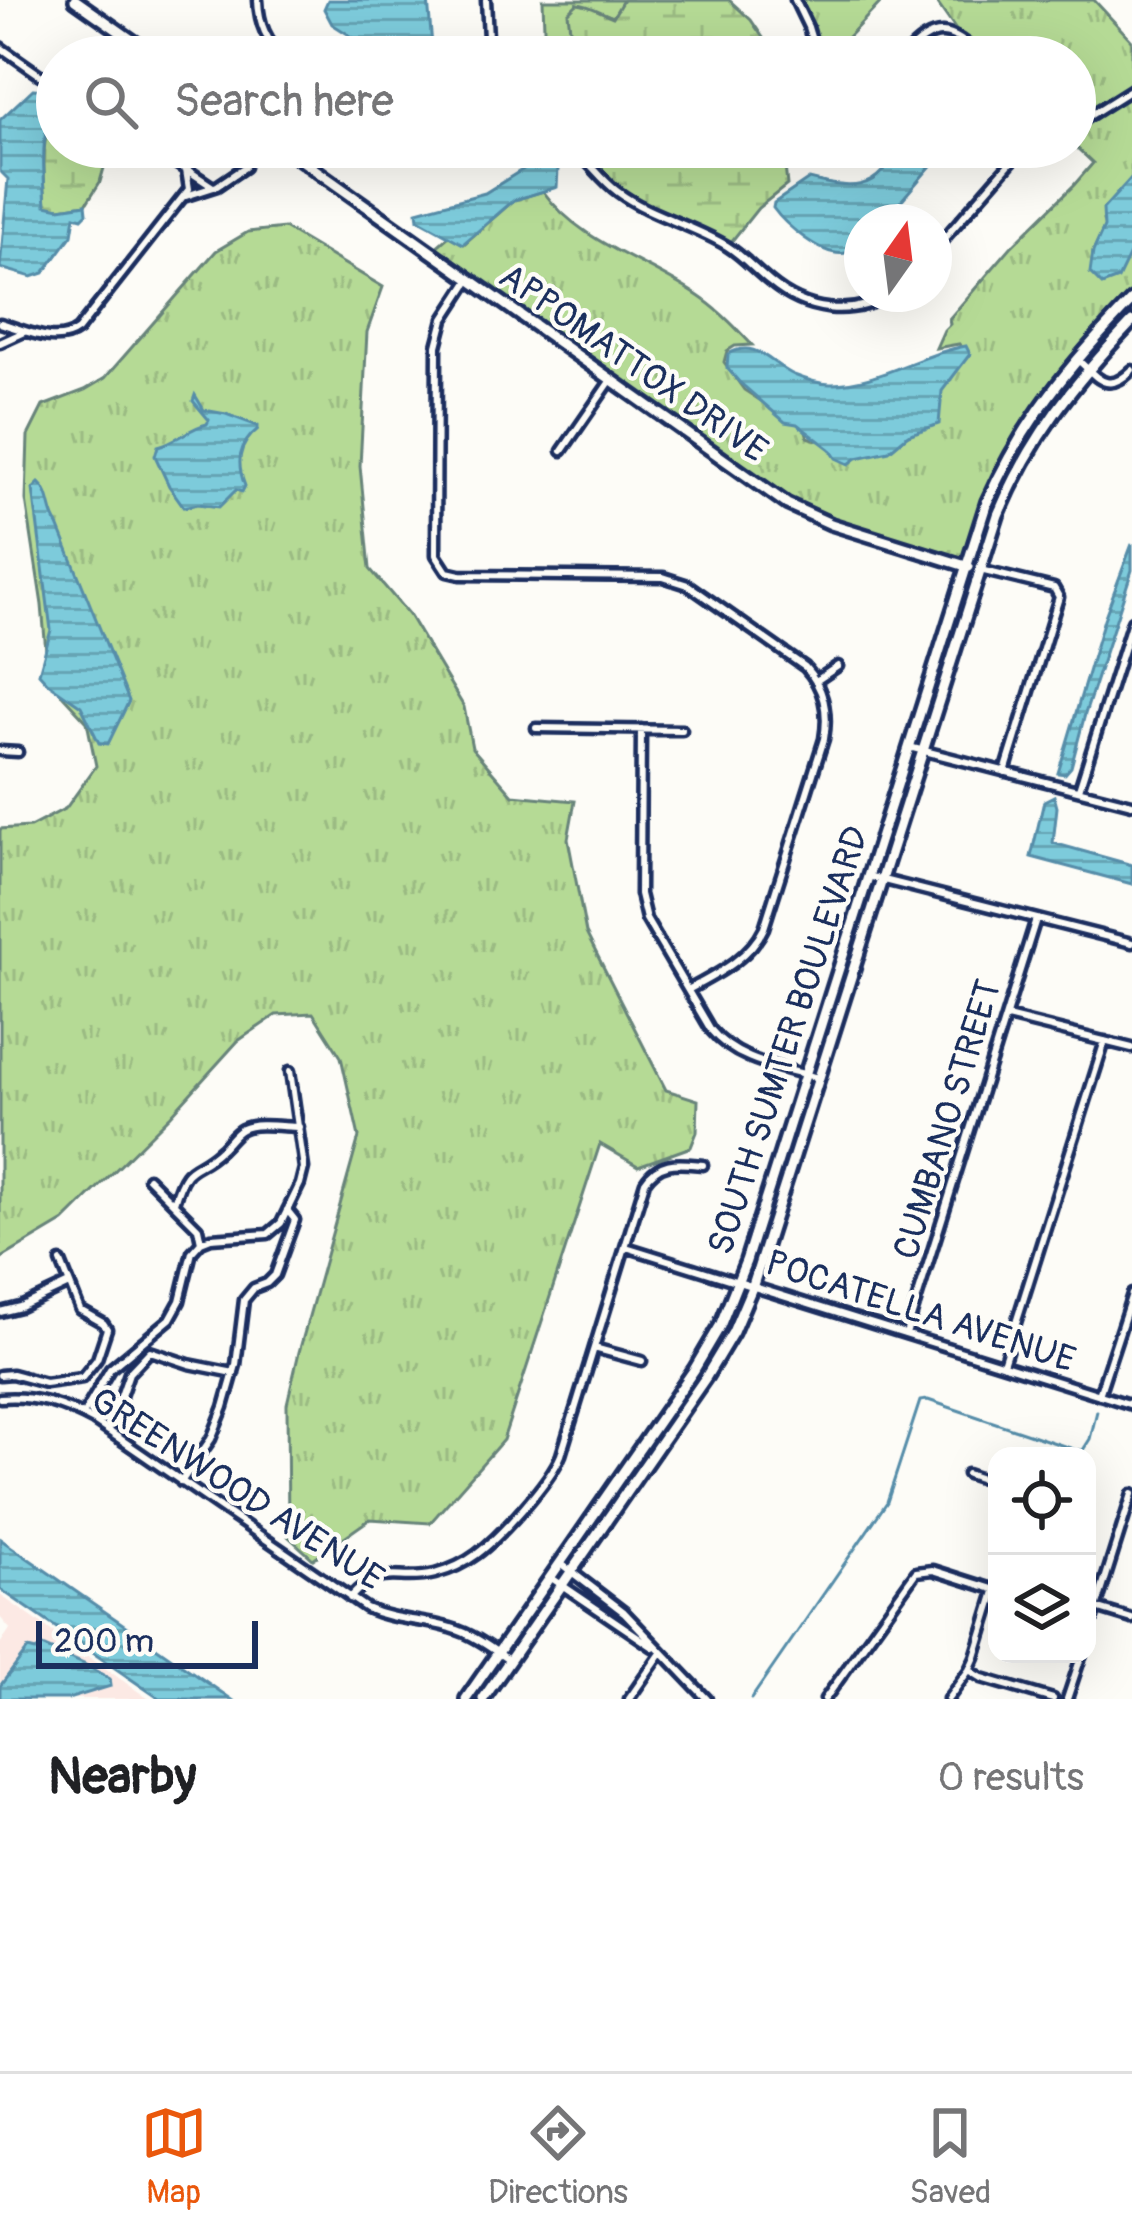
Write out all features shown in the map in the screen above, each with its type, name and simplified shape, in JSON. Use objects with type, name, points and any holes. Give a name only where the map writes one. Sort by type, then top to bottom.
[{"type":"main road","points":[[75,0],[126,36]]},
{"type":"main road","name":"APPOMATTOX DRIVE","points":[[313,168],[800,512],[980,570]]},
{"type":"main road","name":"SOUTH SUMTER BOULEVARD","points":[[466,1699],[720,1326],[739,1281],[987,502],[1016,443],[1049,393],[1132,300]]},
{"type":"main road","name":"SOUTH SUMTER BOULEVARD","points":[[483,1699],[730,1338],[753,1285],[998,515],[1047,421],[1132,322]]},
{"type":"street","points":[[258,0],[266,36]]},
{"type":"street","points":[[486,0],[488,36]]},
{"type":"street","points":[[795,0],[811,36]]},
{"type":"street","points":[[0,47],[36,72]]},
{"type":"street","points":[[1096,112],[1132,89]]},
{"type":"street","points":[[184,168],[189,182],[184,198]]},
{"type":"street","points":[[185,168],[213,187]]},
{"type":"street","points":[[0,343],[22,332],[61,339],[75,334],[184,198],[243,168]]},
{"type":"street","points":[[592,168],[616,191],[726,245],[806,305],[844,309]]},
{"type":"street","points":[[952,229],[1006,168]]},
{"type":"street","points":[[470,280],[444,320],[436,346],[436,555],[442,567],[460,575],[676,580],[798,662],[816,681],[826,709],[826,731],[764,928],[742,958],[688,990]]},
{"type":"street","points":[[0,322],[38,334]]},
{"type":"street","points":[[1077,358],[1112,384],[1132,370]]},
{"type":"street","points":[[562,451],[611,380]]},
{"type":"street","points":[[980,570],[1050,587],[1060,597],[1005,772]]},
{"type":"street","points":[[1078,791],[1132,621]]},
{"type":"street","points":[[816,681],[838,666]]},
{"type":"street","points":[[536,728],[682,730]]},
{"type":"street","points":[[641,729],[640,904],[646,919],[711,1030],[728,1047],[818,1078]]},
{"type":"street","points":[[908,746],[1132,804]]},
{"type":"street","points":[[0,751],[19,752]]},
{"type":"street","points":[[867,876],[1132,943]]},
{"type":"street","name":"CUMBANO STREET","points":[[906,1334],[1036,920]]},
{"type":"street","points":[[1006,1017],[1132,1048]]},
{"type":"street","points":[[1003,1364],[1105,1042]]},
{"type":"street","points":[[83,1415],[110,1369],[170,1319],[182,1296],[192,1252],[201,1242],[268,1234],[279,1226],[304,1168],[290,1071]]},
{"type":"street","points":[[174,1203],[180,1180],[238,1132],[249,1127],[299,1126]]},
{"type":"street","points":[[350,1598],[376,1577],[419,1577],[471,1558],[556,1465],[649,1175],[671,1163],[703,1165]]},
{"type":"street","points":[[148,1178],[198,1228],[201,1242]]},
{"type":"street","points":[[181,1482],[211,1439],[234,1373],[244,1300],[278,1270],[295,1220],[287,1210]]},
{"type":"street","name":"POCATELLA AVENUE","points":[[624,1246],[1132,1406]]},
{"type":"street","points":[[0,1375],[45,1383],[82,1378],[97,1359],[107,1329],[80,1310],[61,1262]]},
{"type":"street","points":[[0,1312],[69,1284]]},
{"type":"street","points":[[1099,1395],[1131,1297]]},
{"type":"street","points":[[594,1348],[642,1360]]},
{"type":"street","points":[[195,1460],[122,1408],[129,1373],[150,1351],[234,1373]]},
{"type":"street","points":[[122,1357],[134,1367]]},
{"type":"street","points":[[97,1359],[110,1369]]},
{"type":"street","name":"GREENWOOD AVENUE","points":[[0,1398],[35,1399],[83,1415],[366,1608],[389,1618],[458,1630],[510,1661]]},
{"type":"street","points":[[967,1474],[988,1481]]},
{"type":"street","points":[[1132,1494],[1096,1608],[1132,1619]]},
{"type":"street","points":[[560,1563],[624,1612],[706,1699]]},
{"type":"street","points":[[825,1699],[916,1573],[933,1570],[988,1585]]},
{"type":"street","points":[[550,1577],[661,1653]]},
{"type":"street","points":[[948,1699],[969,1670],[988,1612]]},
{"type":"street","points":[[628,1699],[661,1653]]},
{"type":"street","points":[[1067,1699],[1079,1663]]},
{"type":"street","points":[[969,1670],[1053,1699]]},
{"type":"shaded area","points":[[0,1595],[149,1699],[68,1699],[101,1690],[74,1661],[43,1646],[36,1651],[27,1649],[0,1686],[0,1644],[10,1629],[0,1617]]},
{"type":"green space","points":[[543,0],[629,0],[613,17],[577,4],[583,36],[544,36]]},
{"type":"green space","points":[[623,0],[729,0],[762,36],[571,36],[568,13],[577,4],[613,17]]},
{"type":"green space","points":[[798,0],[883,0],[849,36],[813,36]]},
{"type":"green space","points":[[935,0],[1094,0],[1132,41],[1132,177],[1103,220],[1091,273],[1132,250],[1132,294],[1075,356],[1030,416],[993,482],[963,561],[801,508],[434,249],[449,236],[464,244],[514,200],[543,191],[597,239],[684,287],[723,316],[752,345],[735,346],[727,351],[724,362],[744,390],[784,420],[804,425],[808,437],[829,444],[904,437],[932,424],[936,402],[963,350],[959,344],[936,348],[949,319],[1011,247],[1089,168],[1096,168],[1096,36],[958,33]]},
{"type":"green space","points":[[44,168],[104,168],[86,204],[46,206]]},
{"type":"green space","points":[[595,168],[785,168],[787,185],[758,208],[727,247],[689,223],[623,194]]},
{"type":"green space","points":[[284,228],[383,287],[367,332],[360,466],[370,569],[409,615],[464,707],[472,748],[513,795],[575,801],[568,839],[586,933],[666,1090],[698,1100],[697,1132],[691,1147],[638,1166],[600,1144],[503,1440],[430,1523],[370,1519],[313,1559],[288,1536],[287,1404],[359,1137],[341,1057],[313,1013],[276,1015],[238,1041],[64,1221],[0,1259],[0,829],[30,827],[66,808],[96,766],[87,722],[48,675],[26,500],[28,436],[43,406],[105,378],[216,251],[248,232]]},
{"type":"water","points":[[328,0],[428,0],[431,36],[351,36],[332,24],[324,9]]},
{"type":"water","points":[[36,89],[36,168],[44,168],[46,205],[86,204],[87,213],[82,218],[75,216],[72,235],[44,273],[32,277],[0,268],[8,179],[0,171],[0,120]]},
{"type":"water","points":[[525,168],[558,169],[557,187],[514,200],[463,244],[418,219],[417,211],[485,193]]},
{"type":"water","points":[[885,168],[929,168],[898,204],[844,204],[844,253],[816,245],[773,208],[809,179],[849,186],[871,180]]},
{"type":"water","points":[[1132,177],[1132,250],[1118,279],[1102,285],[1090,273],[1104,227],[1103,209]]},
{"type":"water","points":[[966,346],[970,354],[942,391],[939,424],[908,435],[889,451],[849,464],[797,424],[785,422],[727,368],[728,354],[747,349],[802,378],[847,383]]},
{"type":"water","points":[[195,395],[204,410],[258,426],[241,455],[245,486],[219,507],[184,507],[155,456],[158,446],[207,424],[209,420],[193,401]]},
{"type":"water","points":[[39,483],[129,701],[108,744],[99,743],[81,706],[39,673],[51,630],[33,489]]},
{"type":"water","points":[[1132,544],[1132,570],[1071,767],[1065,774],[1058,773],[1104,619]]},
{"type":"water","points":[[1054,796],[1053,843],[1132,865],[1132,884],[1031,857],[1044,801]]},
{"type":"water","points":[[0,1539],[231,1699],[160,1699],[0,1589]]},
{"type":"water","points":[[42,1646],[110,1679],[111,1686],[68,1699],[0,1699],[0,1686],[28,1649],[36,1651]]},
{"type":"waterway","points":[[751,1699],[887,1502],[920,1401],[1076,1450],[1083,1450],[1090,1439],[1097,1411]]}]
